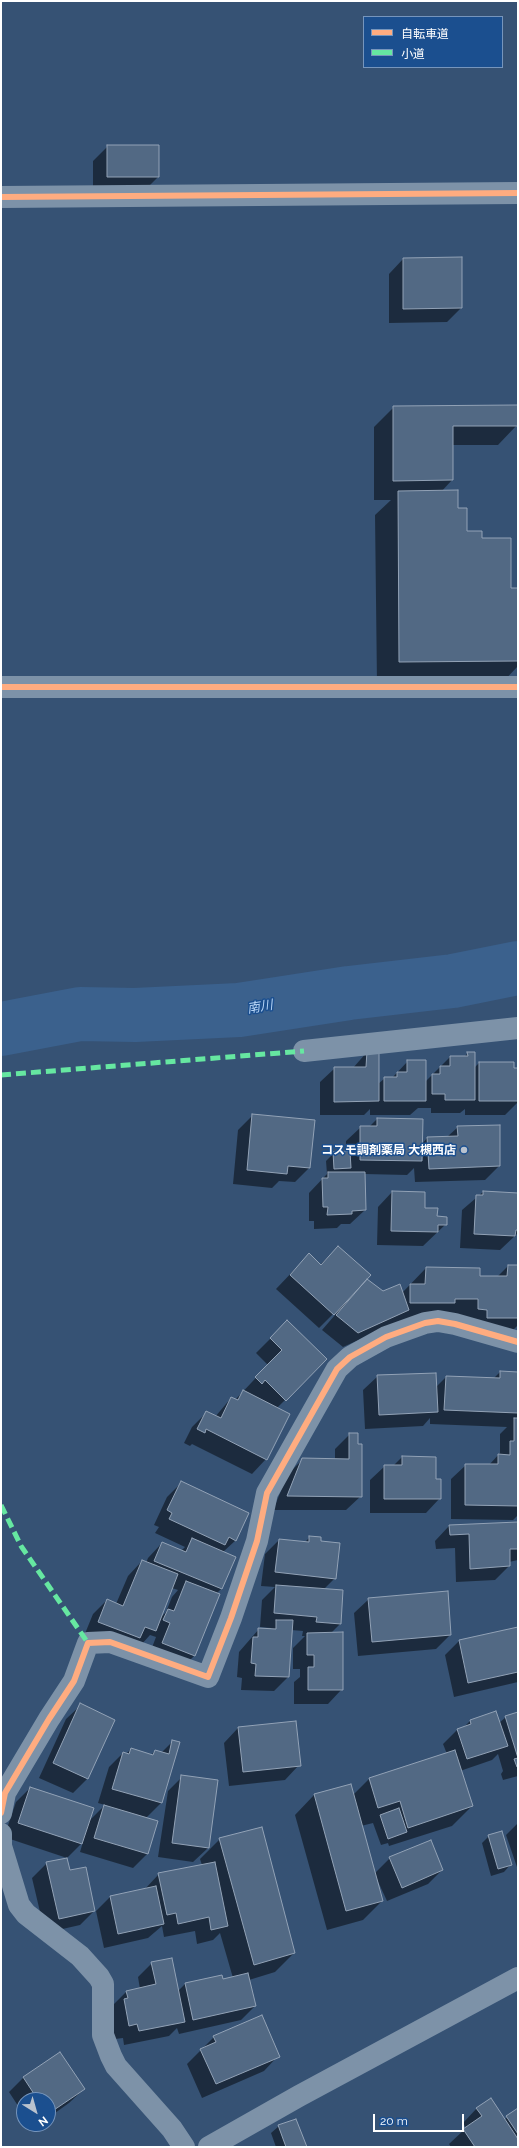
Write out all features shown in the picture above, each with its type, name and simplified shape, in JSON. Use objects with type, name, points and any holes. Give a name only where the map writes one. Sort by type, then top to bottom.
[{"type":"street","points":[[1,197],[518,193]]},
{"type":"street","points":[[1,688],[518,686]]},
{"type":"street","points":[[304,1051],[390,1040],[518,1028]]},
{"type":"street","points":[[1,1814],[5,1794],[48,1719],[74,1681],[88,1643],[110,1642],[208,1677],[231,1618],[257,1541],[267,1493],[337,1369],[350,1357],[386,1337],[418,1325],[438,1321],[455,1324],[518,1342]]},
{"type":"street","points":[[1,1834],[1,1846],[19,1905],[26,1914],[80,1956],[99,1977],[103,1984],[103,2035],[111,2056],[116,2066],[172,2130],[184,2147]]},
{"type":"street","points":[[209,2147],[299,2096],[518,1978]]},
{"type":"building","points":[[107,145],[159,145],[159,177],[107,177]]},
{"type":"building","points":[[462,257],[462,308],[403,309],[403,258]]},
{"type":"building","points":[[518,405],[518,426],[453,426],[453,480],[393,481],[393,406]]},
{"type":"building","points":[[458,490],[458,508],[467,508],[467,531],[482,531],[482,538],[511,538],[511,588],[518,588],[518,661],[399,662],[398,491]]},
{"type":"building","points":[[367,1051],[379,1051],[379,1101],[334,1102],[334,1067],[366,1067]]},
{"type":"building","points":[[467,1052],[475,1052],[475,1100],[445,1100],[445,1094],[432,1094],[432,1074],[440,1074],[440,1066],[450,1066],[450,1056],[468,1056]]},
{"type":"building","points":[[407,1060],[426,1060],[426,1101],[384,1101],[384,1077],[397,1077],[397,1072],[407,1072]]},
{"type":"building","points":[[479,1062],[514,1062],[514,1068],[518,1068],[518,1101],[479,1101]]},
{"type":"building","points":[[252,1114],[315,1120],[310,1168],[288,1166],[287,1174],[247,1170]]},
{"type":"building","points":[[377,1118],[423,1119],[422,1161],[360,1160],[360,1126],[377,1126]]},
{"type":"building","name":"コスモ調剤薬局 大槻西店","points":[[500,1125],[500,1166],[429,1169],[427,1137],[458,1136],[457,1126]]},
{"type":"building","points":[[350,1151],[351,1168],[334,1169],[333,1152]]},
{"type":"building","points":[[328,1172],[365,1172],[366,1210],[352,1211],[352,1214],[327,1215],[328,1207],[323,1207],[322,1178],[328,1178]]},
{"type":"building","points":[[392,1191],[425,1192],[425,1208],[438,1208],[437,1216],[447,1217],[447,1225],[438,1225],[438,1232],[391,1231]]},
{"type":"building","points":[[483,1191],[518,1193],[518,1230],[516,1230],[515,1236],[474,1234],[476,1195],[483,1195]]},
{"type":"building","points":[[338,1246],[371,1275],[334,1315],[290,1275],[309,1253],[321,1265]]},
{"type":"building","points":[[508,1265],[518,1265],[518,1318],[487,1318],[487,1310],[478,1309],[478,1299],[455,1299],[455,1303],[410,1303],[410,1284],[425,1284],[426,1267],[480,1268],[480,1276],[507,1276]]},
{"type":"building","points":[[367,1279],[383,1291],[400,1284],[409,1310],[358,1333],[336,1315]]},
{"type":"building","points":[[287,1320],[327,1359],[286,1401],[265,1380],[262,1384],[255,1377],[282,1350],[270,1338]]},
{"type":"building","points":[[500,1371],[518,1372],[518,1413],[444,1410],[446,1376],[500,1378]]},
{"type":"building","points":[[436,1373],[438,1412],[379,1415],[377,1375]]},
{"type":"building","points":[[243,1390],[290,1414],[267,1460],[206,1429],[205,1433],[197,1429],[206,1411],[221,1418],[231,1397],[238,1400]]},
{"type":"building","points":[[514,1418],[518,1418],[518,1506],[465,1505],[465,1464],[498,1464],[498,1454],[510,1455],[510,1441],[514,1441]]},
{"type":"building","points":[[349,1433],[358,1433],[358,1444],[362,1444],[362,1497],[287,1496],[302,1458],[349,1459]]},
{"type":"building","points":[[402,1456],[436,1457],[436,1479],[441,1479],[441,1499],[384,1499],[384,1465],[402,1465]]},
{"type":"building","points":[[181,1481],[249,1513],[236,1541],[229,1537],[225,1545],[169,1519],[172,1513],[167,1510]]},
{"type":"building","points":[[518,1522],[518,1549],[510,1549],[510,1566],[470,1569],[469,1534],[450,1535],[449,1525]]},
{"type":"building","points":[[309,1536],[321,1537],[321,1541],[340,1543],[336,1579],[275,1572],[279,1539],[309,1542]]},
{"type":"building","points":[[192,1538],[236,1557],[222,1589],[154,1561],[162,1542],[186,1552]]},
{"type":"building","points":[[142,1560],[178,1574],[156,1631],[145,1627],[140,1638],[98,1622],[107,1599],[123,1606]]},
{"type":"building","points":[[186,1581],[220,1594],[195,1656],[162,1643],[170,1623],[163,1620],[168,1609],[174,1611]]},
{"type":"building","points":[[276,1585],[343,1590],[341,1624],[316,1622],[317,1617],[274,1613]]},
{"type":"building","points":[[448,1591],[451,1635],[372,1642],[368,1598]]},
{"type":"building","points":[[276,1620],[293,1620],[289,1677],[255,1676],[256,1664],[251,1663],[253,1637],[258,1637],[258,1628],[276,1629]]},
{"type":"building","points":[[518,1627],[518,1672],[468,1683],[459,1640]]},
{"type":"building","points":[[343,1632],[343,1690],[308,1690],[308,1667],[314,1667],[314,1655],[307,1655],[307,1633]]},
{"type":"building","points":[[80,1703],[115,1720],[88,1779],[53,1763]]},
{"type":"building","points":[[496,1711],[508,1746],[467,1759],[457,1729],[471,1724],[470,1720]]},
{"type":"building","points":[[518,1712],[518,1758],[505,1716]]},
{"type":"building","points":[[296,1721],[301,1766],[243,1772],[238,1727]]},
{"type":"building","points":[[172,1740],[180,1742],[162,1803],[112,1789],[123,1752],[129,1754],[131,1748],[153,1755],[155,1750],[169,1754]]},
{"type":"building","points":[[455,1750],[473,1806],[408,1828],[400,1801],[378,1808],[369,1778]]},
{"type":"building","points":[[518,1758],[518,1766],[517,1767],[514,1759]]},
{"type":"building","points":[[181,1775],[218,1780],[209,1848],[172,1843]]},
{"type":"building","points":[[351,1784],[383,1901],[346,1911],[314,1794]]},
{"type":"building","points":[[30,1787],[94,1808],[82,1844],[18,1823]]},
{"type":"building","points":[[104,1805],[158,1821],[148,1854],[94,1838]]},
{"type":"building","points":[[399,1808],[407,1832],[388,1839],[380,1815]]},
{"type":"building","points":[[262,1827],[295,1953],[254,1965],[219,1838]]},
{"type":"building","points":[[502,1831],[512,1865],[498,1869],[488,1835]]},
{"type":"building","points":[[431,1840],[443,1870],[402,1888],[389,1857]]},
{"type":"building","points":[[67,1858],[70,1870],[86,1867],[95,1911],[59,1919],[46,1862]]},
{"type":"building","points":[[215,1862],[228,1926],[211,1930],[209,1917],[178,1924],[176,1913],[167,1915],[158,1873]]},
{"type":"building","points":[[156,1886],[164,1924],[118,1934],[110,1896]]},
{"type":"building","points":[[172,1958],[185,2022],[139,2031],[137,2024],[129,2026],[124,1999],[128,1998],[126,1991],[156,1984],[151,1962]]},
{"type":"building","points":[[248,1973],[256,2006],[193,2020],[185,1983],[222,1975],[223,1979]]},
{"type":"building","points":[[262,2015],[280,2057],[216,2084],[200,2049],[216,2042],[213,2036]]},
{"type":"building","points":[[60,2052],[85,2089],[56,2109],[56,2092],[33,2092],[23,2077]]},
{"type":"building","points":[[491,2098],[518,2139],[518,2147],[475,2147],[463,2129],[482,2116],[476,2108]]},
{"type":"building","points":[[518,2108],[518,2134],[506,2116]]},
{"type":"building","points":[[296,2119],[307,2147],[286,2147],[278,2125]]},
{"type":"waterway","name":"南川","points":[[1,1029],[80,1014],[135,1015],[239,1010],[349,993],[453,981],[518,968]]},
{"type":"marked path","points":[[1,1075],[304,1051]]},
{"type":"marked path","points":[[1,1505],[21,1546],[88,1643]]},
{"type":"cycle path","points":[[1,197],[518,193]]},
{"type":"cycle path","points":[[1,687],[518,687]]},
{"type":"cycle path","points":[[1,1813],[5,1793],[49,1719],[74,1681],[88,1643],[110,1642],[208,1677],[231,1618],[257,1541],[267,1493],[337,1369],[350,1357],[386,1337],[425,1323],[438,1321],[455,1324],[518,1342]]},
{"type":"place","name":"コスモ調剤薬局 大槻西店","points":[[464,1150]]}]
